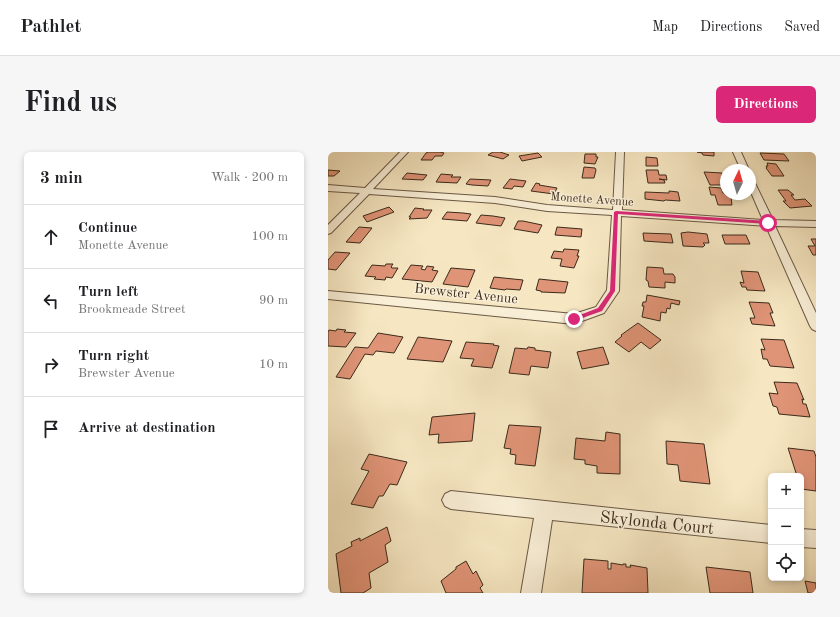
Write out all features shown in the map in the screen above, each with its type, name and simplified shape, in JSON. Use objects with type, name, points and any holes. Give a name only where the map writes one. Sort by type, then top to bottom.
[{"type":"street","points":[[328,231],[404,152]]},
{"type":"street","points":[[616,212],[620,152]]},
{"type":"street","points":[[737,152],[742,164]]},
{"type":"street","name":"Monette Avenue","points":[[328,188],[495,200],[546,208],[768,223],[816,224]]},
{"type":"street","points":[[756,195],[816,326]]},
{"type":"street","name":"Brewster Avenue","points":[[328,295],[574,319],[600,310],[613,291],[616,212]]},
{"type":"street","name":"Skylonda Court","points":[[451,500],[768,534]]},
{"type":"street","points":[[531,593],[544,510]]},
{"type":"street","points":[[804,538],[816,539]]},
{"type":"building","points":[[428,152],[444,153],[442,156],[435,156],[432,160],[421,160]]},
{"type":"building","points":[[493,152],[500,152],[509,155],[503,159],[488,155]]},
{"type":"building","points":[[697,152],[714,152],[714,156],[703,155],[702,153]]},
{"type":"building","points":[[538,153],[542,157],[522,161],[519,156]]},
{"type":"building","points":[[760,153],[784,154],[789,161],[764,160]]},
{"type":"building","points":[[585,154],[596,154],[596,157],[598,157],[595,164],[584,163]]},
{"type":"building","points":[[646,157],[657,158],[658,166],[646,166]]},
{"type":"building","points":[[767,163],[776,164],[784,176],[772,176],[766,168],[766,166],[768,166]]},
{"type":"building","points":[[584,167],[595,168],[594,178],[582,178]]},
{"type":"building","points":[[328,170],[340,171],[334,176],[328,176]]},
{"type":"building","points":[[646,170],[658,170],[659,175],[666,175],[667,180],[659,179],[664,180],[665,183],[648,183]]},
{"type":"building","points":[[704,172],[720,173],[720,185],[710,185]]},
{"type":"building","points":[[407,173],[427,175],[423,180],[402,179]]},
{"type":"building","points":[[441,174],[453,175],[451,177],[461,177],[457,183],[436,182]]},
{"type":"building","points":[[470,179],[491,180],[488,186],[466,184]]},
{"type":"building","points":[[510,179],[526,181],[523,187],[514,186],[512,189],[503,188]]},
{"type":"building","points":[[536,183],[540,184],[539,185],[557,188],[554,194],[531,191]]},
{"type":"building","points":[[709,187],[720,188],[720,200],[731,200],[732,205],[718,205],[715,195],[711,195]]},
{"type":"building","points":[[778,190],[788,190],[794,195],[791,195],[795,200],[805,199],[812,206],[790,208],[783,201],[786,201]]},
{"type":"building","points":[[669,191],[678,192],[680,201],[645,199],[645,192],[669,193]]},
{"type":"building","points":[[389,207],[394,212],[367,222],[363,216]]},
{"type":"building","points":[[415,208],[432,210],[427,218],[409,219]]},
{"type":"building","points":[[447,212],[471,214],[467,221],[442,219]]},
{"type":"building","points":[[481,215],[505,218],[501,226],[476,223]]},
{"type":"building","points":[[518,221],[542,225],[538,233],[514,229]]},
{"type":"building","points":[[359,227],[372,228],[360,243],[346,242]]},
{"type":"building","points":[[557,227],[582,229],[581,237],[555,235]]},
{"type":"building","points":[[688,232],[707,234],[709,243],[703,243],[705,245],[703,247],[683,246],[681,233]]},
{"type":"building","points":[[643,233],[671,234],[673,243],[644,241]]},
{"type":"building","points":[[722,235],[746,235],[750,244],[725,244]]},
{"type":"building","points":[[811,239],[816,239],[816,255],[813,255],[808,246],[815,246]]},
{"type":"building","points":[[564,249],[579,250],[577,256],[579,256],[574,268],[560,266],[562,259],[551,258],[554,251],[563,252]]},
{"type":"building","points":[[335,252],[350,253],[336,270],[328,269],[328,260]]},
{"type":"building","points":[[386,264],[393,264],[391,267],[392,268],[398,268],[392,278],[386,277],[385,280],[365,276],[372,265],[385,266]]},
{"type":"building","points":[[411,265],[423,266],[421,269],[425,270],[427,266],[434,267],[432,270],[438,271],[432,282],[402,279]]},
{"type":"building","points":[[647,267],[663,268],[664,274],[673,274],[675,277],[675,283],[665,282],[665,288],[649,287],[648,281],[646,280]]},
{"type":"building","points":[[451,268],[475,270],[468,287],[443,284]]},
{"type":"building","points":[[741,271],[758,272],[765,291],[747,290],[746,287],[742,287],[740,282],[744,283]]},
{"type":"building","points":[[494,277],[523,280],[520,290],[505,290],[490,288]]},
{"type":"building","points":[[539,279],[568,282],[565,293],[541,292],[536,290]]},
{"type":"building","points":[[647,295],[680,301],[679,305],[671,303],[670,309],[667,308],[666,313],[661,312],[660,321],[642,317],[644,306],[642,306],[643,302],[646,302]]},
{"type":"building","points":[[749,302],[769,303],[773,313],[770,313],[775,326],[752,324],[750,318],[755,318]]},
{"type":"building","points":[[638,323],[661,340],[650,349],[641,342],[629,352],[615,342],[622,336],[621,335]]},
{"type":"building","points":[[337,329],[346,330],[344,332],[356,333],[346,347],[328,346],[329,330],[336,331]]},
{"type":"building","points":[[378,333],[403,337],[394,353],[376,351],[373,355],[365,354],[350,379],[336,377],[355,347],[368,348]]},
{"type":"building","points":[[418,337],[452,341],[443,362],[407,359]]},
{"type":"building","points":[[761,339],[784,340],[794,368],[770,366],[767,359],[763,359],[761,349],[765,350]]},
{"type":"building","points":[[466,342],[494,344],[493,345],[499,346],[492,368],[471,366],[474,359],[460,358]]},
{"type":"building","points":[[528,347],[535,348],[535,350],[551,352],[548,368],[531,366],[529,375],[509,373],[515,348],[527,349]]},
{"type":"building","points":[[603,347],[609,364],[582,369],[577,352]]},
{"type":"building","points":[[774,382],[797,383],[804,400],[802,399],[803,404],[806,404],[810,417],[779,414],[777,407],[773,406],[769,393],[778,394]]},
{"type":"building","points":[[475,413],[472,441],[438,443],[439,434],[429,435],[432,417]]},
{"type":"building","points":[[509,425],[541,427],[535,466],[515,464],[516,455],[510,454],[511,449],[504,448]]},
{"type":"building","points":[[606,432],[620,434],[620,474],[597,473],[597,466],[585,464],[585,460],[574,459],[576,438],[605,441]]},
{"type":"building","points":[[666,441],[704,444],[710,484],[680,481],[678,465],[667,464]]},
{"type":"building","points":[[788,448],[814,451],[816,457],[816,491],[804,489],[804,473],[796,473]]},
{"type":"building","points":[[369,454],[407,462],[397,485],[390,484],[383,496],[379,496],[373,508],[351,504],[369,471],[361,469]]},
{"type":"building","points":[[387,527],[391,541],[385,545],[388,562],[369,573],[371,588],[363,593],[341,593],[336,554],[352,546],[351,542],[360,538],[360,541]]},
{"type":"building","points":[[584,559],[608,561],[608,569],[611,569],[611,563],[626,564],[626,567],[631,567],[630,565],[647,568],[648,593],[582,593]]},
{"type":"building","points":[[466,561],[473,574],[476,571],[483,585],[480,588],[483,593],[446,593],[441,581],[456,569],[456,567]]},
{"type":"building","points":[[706,567],[750,572],[753,593],[710,593]]},
{"type":"building","points":[[805,581],[816,583],[816,593],[808,593]]},
{"type":"route","points":[[574,319],[600,310],[613,291],[616,212],[768,223]]}]
